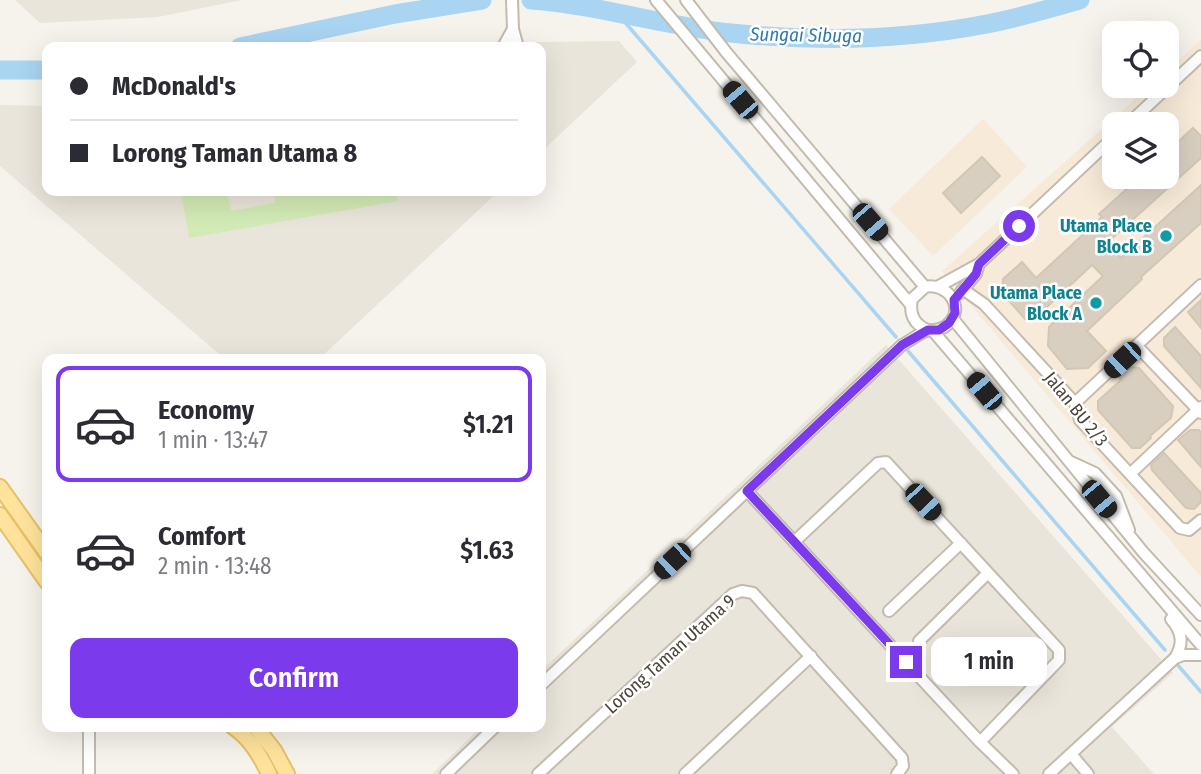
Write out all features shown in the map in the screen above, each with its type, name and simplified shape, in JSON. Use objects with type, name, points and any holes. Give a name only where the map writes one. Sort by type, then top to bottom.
[{"type":"main road","points":[[0,487],[42,546]]},
{"type":"main road","points":[[0,515],[42,575]]},
{"type":"main road","points":[[239,732],[261,756],[269,774]]},
{"type":"main road","points":[[260,732],[274,750],[287,774]]},
{"type":"street","points":[[512,0],[517,42]]},
{"type":"street","points":[[657,1],[911,306],[914,320],[902,345]]},
{"type":"street","points":[[686,1],[925,287]]},
{"type":"street","points":[[505,42],[513,25]]},
{"type":"street","points":[[1141,112],[1201,56]]},
{"type":"street","points":[[911,306],[915,294],[925,287],[939,286],[979,264],[1102,148]]},
{"type":"street","points":[[954,300],[976,274],[979,264]]},
{"type":"street","points":[[1075,404],[1201,285]]},
{"type":"street","points":[[546,679],[902,345],[931,330],[944,327],[953,318],[954,300],[951,294],[939,286]]},
{"type":"street","name":"Jalan BU 2/3","points":[[964,289],[984,304],[1075,404],[1080,420],[1180,528],[1186,531],[1201,520]]},
{"type":"street","points":[[953,318],[1131,537],[1199,612]]},
{"type":"street","points":[[914,320],[931,330],[1201,645]]},
{"type":"street","points":[[1130,474],[1200,410],[1137,346]]},
{"type":"street","points":[[794,542],[881,461],[886,462],[1059,650],[1059,660],[980,742]]},
{"type":"street","points":[[747,491],[980,742],[1013,774]]},
{"type":"street","points":[[889,611],[961,543]]},
{"type":"street","points":[[919,641],[988,573]]},
{"type":"street","name":"Lorong Taman Utama 9","points":[[538,774],[733,593],[742,591],[753,593],[902,758],[902,766],[897,774]]},
{"type":"street","points":[[1154,591],[1158,605],[1177,626],[1181,637],[1175,658]]},
{"type":"street","points":[[1049,774],[1175,658],[1201,654]]},
{"type":"street","points":[[685,774],[811,656]]},
{"type":"street","points":[[89,732],[89,774]]},
{"type":"street","points":[[446,774],[490,732]]},
{"type":"street","points":[[1071,754],[1088,774]]},
{"type":"shaded area","points":[[15,0],[242,0],[158,17],[40,23]]},
{"type":"shaded area","points":[[1201,40],[1201,577],[942,271],[1102,129],[1102,189],[1179,189],[1179,112],[1121,112],[1137,98],[1179,98],[1179,59]]},
{"type":"shaded area","points":[[619,41],[637,62],[546,147],[546,42],[543,42]]},
{"type":"shaded area","points":[[0,105],[42,106],[42,196],[494,196],[324,354],[219,354],[0,166]]},
{"type":"shaded area","points":[[983,119],[1027,167],[933,256],[889,209]]},
{"type":"shaded area","points":[[886,345],[1173,673],[1112,727],[1154,774],[432,774],[476,732],[546,732],[546,666]]},
{"type":"green space","points":[[182,196],[228,196],[231,211],[275,203],[274,196],[397,196],[398,201],[189,238]]},
{"type":"building","points":[[1193,128],[1201,136],[1201,158],[1179,178],[1179,141]]},
{"type":"building","points":[[982,157],[1000,176],[961,213],[943,193]]},
{"type":"building","points":[[1201,185],[1201,223],[1087,331],[1106,351],[1088,368],[1067,369],[1048,346],[1049,327],[1103,276],[1092,265],[1033,320],[1025,319],[1002,293],[1003,279],[1022,262],[1036,278],[1102,217],[1099,214],[1127,189],[1167,189],[1107,243],[1121,258]]},
{"type":"building","points":[[1201,300],[1201,328],[1188,312]]},
{"type":"building","points":[[1175,327],[1201,356],[1201,388],[1164,346],[1164,338]]},
{"type":"building","points":[[1130,367],[1139,368],[1173,406],[1171,418],[1140,448],[1132,448],[1098,410],[1098,401],[1121,380],[1119,377]]},
{"type":"building","points":[[1190,430],[1199,430],[1201,433],[1201,467],[1178,440]]},
{"type":"building","points":[[1164,453],[1201,493],[1201,502],[1194,509],[1186,508],[1152,470],[1151,465]]},
{"type":"waterway","name":"Sungai Sibuga","points":[[263,42],[395,14],[482,0]]},
{"type":"waterway","name":"Sungai Sibuga","points":[[531,0],[582,6],[706,30],[795,38],[859,38],[956,29],[1010,19],[1080,0]]},
{"type":"waterway","points":[[617,13],[896,337]]},
{"type":"waterway","name":"Sungai Sibuga","points":[[0,70],[42,70]]},
{"type":"waterway","points":[[908,351],[1165,650]]},
{"type":"waterway","points":[[1176,663],[1201,692]]},
{"type":"place","name":"Utama Place Block B","points":[[1166,236]]},
{"type":"place","name":"Utama Place Block A","points":[[1096,303]]},
{"type":"route","points":[[906,662],[747,491],[902,345],[928,330],[939,330],[949,323],[955,313],[954,300],[976,274],[979,264],[1019,226]]}]
